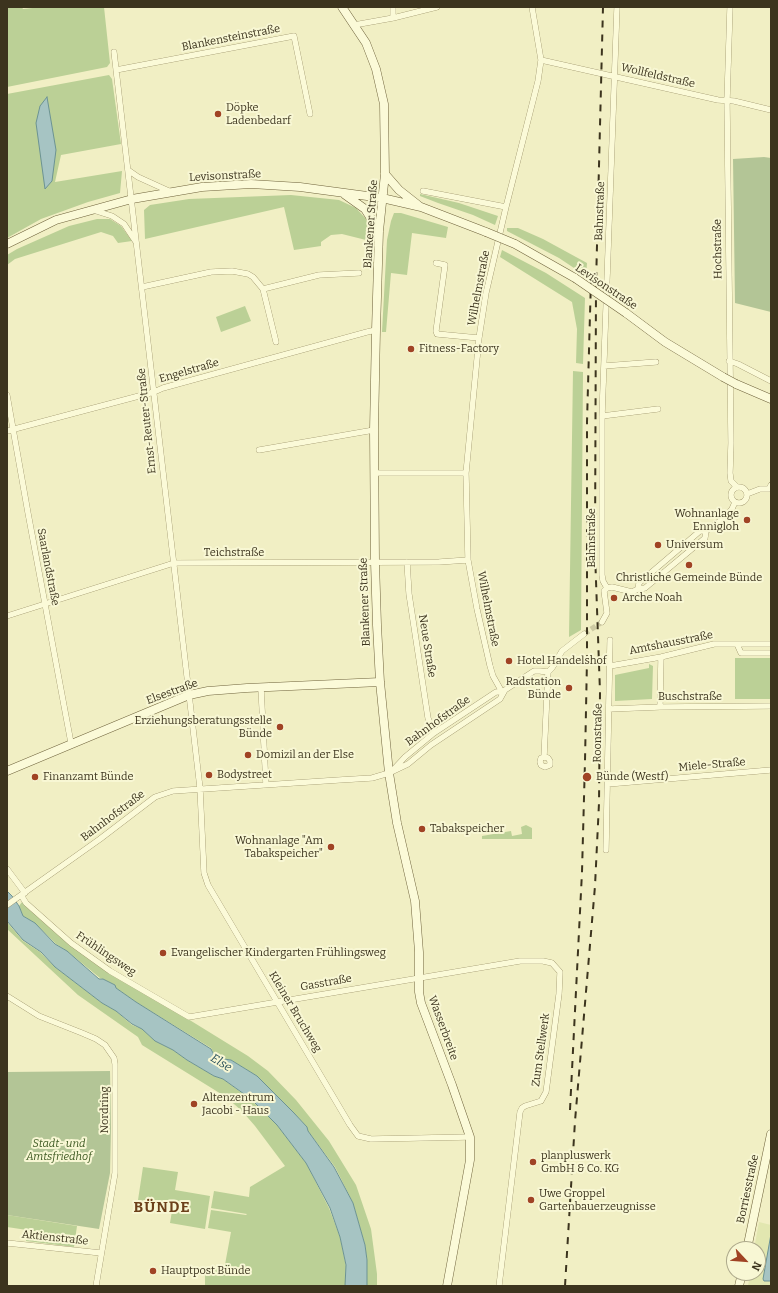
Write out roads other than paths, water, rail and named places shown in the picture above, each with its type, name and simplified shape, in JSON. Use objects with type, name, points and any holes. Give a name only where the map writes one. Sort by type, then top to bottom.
[{"type":"main road","name":"Blankener Straße","points":[[342,7],[366,43],[380,81],[384,104],[385,174],[379,231],[374,473],[376,625],[389,773]]},
{"type":"main road","name":"Levisonstraße","points":[[385,174],[399,190],[422,207]]},
{"type":"main road","name":"Levisonstraße","points":[[7,244],[56,220],[90,210],[132,199],[202,187],[251,184],[300,187],[382,198],[422,207],[515,244],[575,278],[665,342],[736,384],[771,399]]},
{"type":"main road","name":"Levisonstraße","points":[[340,192],[365,209],[379,231]]},
{"type":"main road","name":"Elsestraße","points":[[7,771],[189,695],[208,691],[380,682]]},
{"type":"main road","name":"Wasserbreite","points":[[389,773],[397,824],[415,901],[418,931],[419,992],[421,1003],[470,1138],[470,1160],[447,1286]]},
{"type":"main road","name":"Borriesstraße","points":[[749,1241],[770,1146],[771,1134]]},
{"type":"street","points":[[393,7],[393,18]]},
{"type":"street","points":[[354,25],[393,18],[437,7]]},
{"type":"street","name":"Wilhelmstraße","points":[[502,692],[493,676],[490,666],[468,560],[466,474],[479,338],[486,293],[538,81],[541,60],[532,7]]},
{"type":"street","name":"Bahnstraße","points":[[602,622],[607,613],[604,591],[607,588],[603,581],[602,575],[602,416],[617,7]]},
{"type":"street","name":"Hochstraße","points":[[730,7],[727,101],[731,443],[730,473],[731,481],[738,487]]},
{"type":"street","name":"Blankensteinstraße","points":[[116,70],[294,36],[310,114]]},
{"type":"street","name":"Ernst-Reuter-Straße","points":[[114,52],[200,788]]},
{"type":"street","name":"Wollfeldstraße","points":[[541,60],[771,110]]},
{"type":"street","points":[[128,170],[138,177],[171,192]]},
{"type":"street","points":[[423,191],[506,207]]},
{"type":"street","points":[[90,210],[112,216],[124,224],[137,244]]},
{"type":"street","points":[[436,263],[445,265],[436,331],[437,334],[479,338]]},
{"type":"street","points":[[142,287],[211,272],[232,271],[248,274],[253,277],[263,289],[276,342]]},
{"type":"street","points":[[263,289],[319,275],[359,274]]},
{"type":"street","name":"Engelstraße","points":[[7,431],[376,330]]},
{"type":"street","points":[[729,361],[771,381]]},
{"type":"street","points":[[604,366],[656,362]]},
{"type":"street","name":"Saarlandstraße","points":[[7,395],[72,743]]},
{"type":"street","points":[[602,416],[658,409]]},
{"type":"street","points":[[258,450],[374,430]]},
{"type":"street","points":[[374,473],[466,474]]},
{"type":"street","points":[[735,502],[732,499],[731,494],[733,490],[738,487],[744,489],[747,494]]},
{"type":"street","points":[[735,502],[742,502],[746,498],[747,494],[760,489],[770,488]]},
{"type":"street","points":[[607,588],[612,587],[632,592],[638,589],[639,583],[700,532],[706,531],[723,519],[732,509],[735,502]]},
{"type":"street","name":"Teichstraße","points":[[7,616],[174,563],[439,562],[468,560]]},
{"type":"street","name":"Neue Straße","points":[[407,562],[409,594],[428,718],[434,733]]},
{"type":"street","points":[[544,757],[548,672],[554,665],[562,650],[584,634]]},
{"type":"street","name":"Roonstraße","points":[[606,850],[610,640]]},
{"type":"street","name":"Amtshausstraße","points":[[610,666],[661,657],[714,644],[771,644]]},
{"type":"street","points":[[737,644],[741,653],[771,653]]},
{"type":"street","points":[[660,707],[661,657]]},
{"type":"street","name":"Bahnhofstraße","points":[[389,773],[434,733],[496,692],[502,692],[534,671],[548,672]]},
{"type":"street","points":[[261,688],[266,785]]},
{"type":"street","name":"Bahnhofstraße","points":[[7,904],[155,797],[173,790],[372,778],[389,773],[408,764],[431,745],[500,699],[502,692]]},
{"type":"street","name":"Buschstraße","points":[[609,709],[771,706]]},
{"type":"street","name":"Miele-Straße","points":[[608,784],[771,770]]},
{"type":"street","name":"Kleiner Bruchweg","points":[[200,788],[204,872],[208,885],[350,1125],[358,1136],[371,1139],[470,1138]]},
{"type":"street","name":"Frühlingsweg","points":[[7,869],[26,903],[72,943],[110,971],[189,1017]]},
{"type":"street","name":"Zum Stellwerk","points":[[419,978],[528,960],[552,963],[560,972],[560,994],[544,1097],[542,1101],[525,1106],[520,1112],[499,1286]]},
{"type":"street","name":"Gasstraße","points":[[189,1017],[419,978]]},
{"type":"street","name":"Nordring","points":[[7,996],[39,1016],[96,1039],[105,1045],[114,1058],[115,1173],[96,1286]]},
{"type":"street","name":"Aktienstraße","points":[[7,1243],[101,1253]]},
{"type":"water","points":[[47,97],[56,150],[52,181],[45,189],[36,123],[40,106]]},
{"type":"water","name":"Else","points":[[7,891],[19,906],[23,916],[35,923],[55,944],[67,951],[99,979],[103,979],[115,985],[116,988],[136,1002],[211,1049],[214,1055],[231,1060],[257,1076],[307,1127],[308,1131],[334,1167],[353,1203],[365,1245],[367,1260],[367,1286],[345,1286],[346,1265],[340,1237],[330,1208],[306,1163],[277,1125],[251,1099],[223,1079],[214,1076],[173,1050],[155,1041],[142,1029],[132,1024],[116,1011],[102,1003],[55,967],[41,952],[23,940],[7,921]]},
{"type":"water","points":[[771,1234],[771,1281],[766,1281],[766,1262]]},
{"type":"tunnel","points":[[584,634],[602,622]]},
{"type":"railway","points":[[565,1286],[575,1121],[595,886],[599,803],[600,692],[595,553],[596,285],[603,7]]},
{"type":"railway","points":[[570,1110],[582,872],[585,761],[587,659],[587,422],[591,279]]},
{"type":"place","name":"Döpke Ladenbedarf","points":[[218,114]]},
{"type":"place","name":"Fitness-Factory","points":[[411,349]]},
{"type":"place","name":"Wohnanlage Ennigloh","points":[[747,520]]},
{"type":"place","name":"Universum","points":[[658,545]]},
{"type":"place","name":"Christliche Gemeinde Bünde","points":[[689,565]]},
{"type":"place","name":"Arche Noah","points":[[614,598]]},
{"type":"place","name":"Hotel Handelshof","points":[[509,661]]},
{"type":"place","name":"Radstation Bünde","points":[[569,688]]},
{"type":"place","name":"Erziehungsberatungsstelle Bünde","points":[[280,727]]},
{"type":"place","name":"Domizil an der Else","points":[[248,755]]},
{"type":"place","name":"Bodystreet","points":[[209,775]]},
{"type":"place","name":"Finanzamt Bünde","points":[[35,777]]},
{"type":"place","name":"Bünde (Westf)","points":[[587,777]]},
{"type":"place","name":"Tabakspeicher","points":[[422,829]]},
{"type":"place","name":"Wohnanlage \"Am Tabakspeicher\"","points":[[331,847]]},
{"type":"place","name":"Evangelischer Kindergarten Frühlingsweg","points":[[163,953]]},
{"type":"place","name":"Altenzentrum Jacobi - Haus","points":[[194,1104]]},
{"type":"place","name":"planpluswerk GmbH & Co. KG","points":[[533,1162]]},
{"type":"place","name":"Uwe Groppel Gartenbauerzeugnisse","points":[[531,1200]]},
{"type":"place","name":"Hauptpost Bünde","points":[[153,1271]]},
{"type":"district","name":"BÜNDE","points":[[162,1208]]},
{"type":"park label","name":"Stadt- und Amtsfriedhof","points":[[59,1150]]}]
